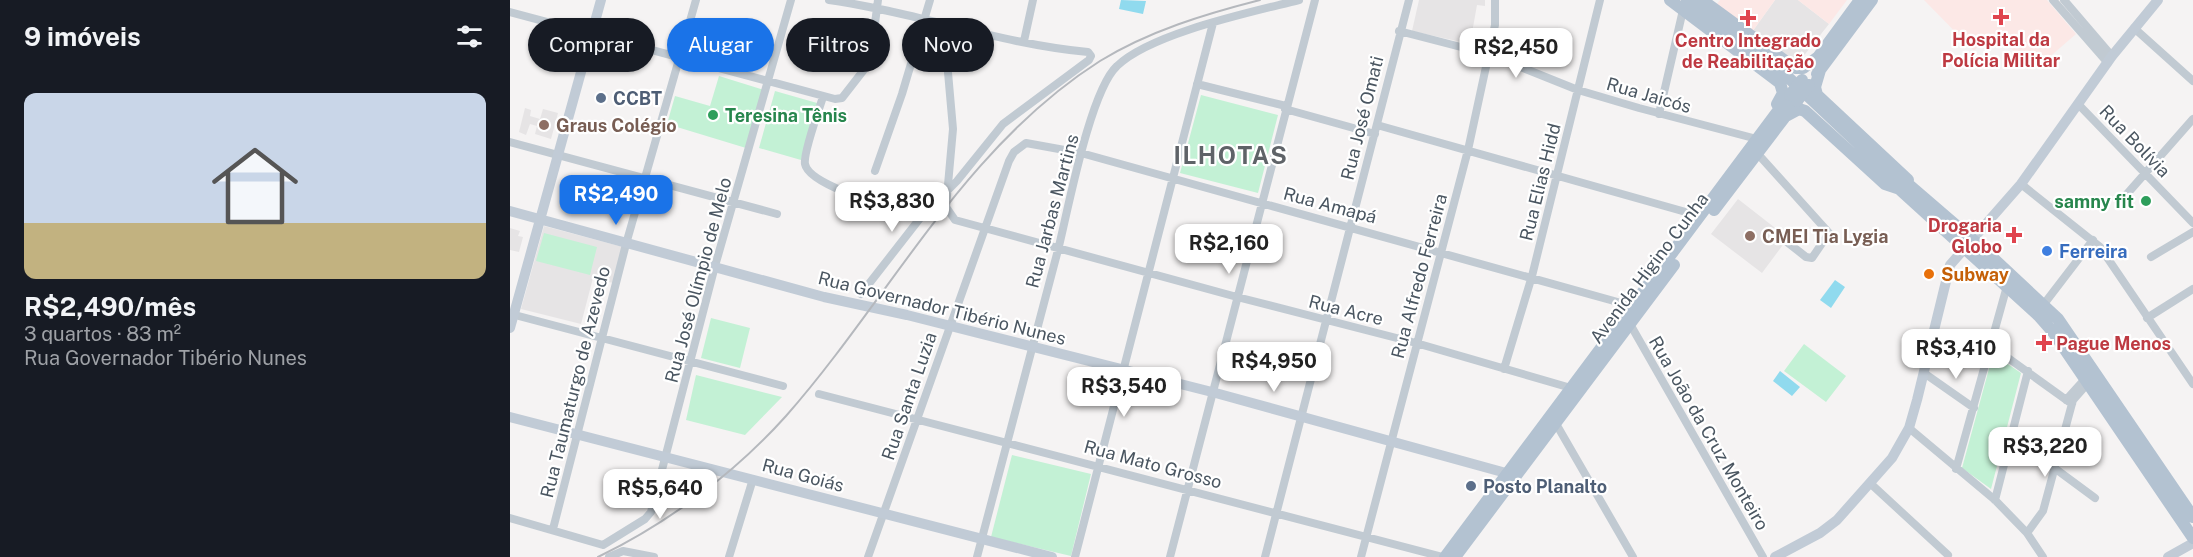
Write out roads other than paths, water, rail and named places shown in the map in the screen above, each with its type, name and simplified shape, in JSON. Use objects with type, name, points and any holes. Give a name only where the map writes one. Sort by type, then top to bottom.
[{"type":"main road","points":[[1670,0],[1685,5],[1776,66],[1893,176],[1895,185],[1904,187],[1968,243],[2044,304],[2079,347],[2193,518]]},
{"type":"main road","points":[[1702,0],[1795,68],[1819,64],[1815,87],[1817,95],[1903,173],[1904,187]]},
{"type":"main road","name":"Avenida Higino Cunha","points":[[1819,64],[1860,0]]},
{"type":"main road","name":"Avenida Higino Cunha","points":[[1444,557],[1555,422],[1757,153],[1778,118],[1805,82],[1872,0]]},
{"type":"main road","points":[[1685,5],[1780,83],[1783,93],[1778,118],[1802,110],[1885,184],[1904,187]]},
{"type":"main road","name":"Avenida Higino Cunha","points":[[1455,557],[1571,388],[1757,139],[1778,118]]},
{"type":"main road","points":[[1968,243],[2007,286],[2039,315],[2193,538]]},
{"type":"street","points":[[596,18],[602,0]]},
{"type":"street","name":"Rua Taumaturgo de Azevedo","points":[[691,18],[696,0]]},
{"type":"street","name":"Rua José Olímpio de Melo","points":[[553,529],[603,545],[648,515],[666,458],[716,266],[791,0]]},
{"type":"street","points":[[829,0],[877,3],[925,18],[930,0]]},
{"type":"street","points":[[1024,41],[1033,0]]},
{"type":"street","name":"Rua Jarbas Martins","points":[[978,557],[1081,153],[1106,81],[1116,66],[1154,44],[1213,23],[1299,0]]},
{"type":"street","points":[[1170,557],[1285,108],[1315,0]]},
{"type":"street","name":"Rua José Omati","points":[[1265,557],[1328,321],[1399,31],[1409,0]]},
{"type":"street","name":"Rua Alfredo Ferreira","points":[[1361,557],[1468,150],[1495,25],[1495,0]]},
{"type":"street","name":"Rua Elias Hidd","points":[[1504,369],[1532,276],[1600,0]]},
{"type":"street","points":[[2054,0],[2110,59]]},
{"type":"street","points":[[2064,0],[2110,59]]},
{"type":"street","points":[[1774,557],[1837,520],[1892,458],[1909,428],[1950,265],[2021,184],[2110,59],[2158,0]]},
{"type":"street","points":[[730,72],[823,97],[842,98],[870,62],[877,3]]},
{"type":"street","points":[[1659,114],[1685,5]]},
{"type":"street","points":[[510,12],[530,18]]},
{"type":"street","points":[[1075,557],[1171,178],[1213,23]]},
{"type":"street","points":[[2134,28],[2190,78],[2193,69]]},
{"type":"street","name":"Rua Jaicós","points":[[1399,31],[1488,54],[1578,90],[1757,139]]},
{"type":"street","points":[[861,294],[921,217],[971,165],[1003,123],[1089,60],[1090,53],[994,34]]},
{"type":"street","points":[[510,328],[512,314],[541,219],[581,72]]},
{"type":"street","name":"Rua Taumaturgo de Azevedo","points":[[553,529],[626,244],[676,72]]},
{"type":"street","points":[[875,171],[907,72]]},
{"type":"street","points":[[946,192],[953,129],[948,72]]},
{"type":"street","points":[[1197,84],[1285,108],[1468,150],[1700,216]]},
{"type":"street","points":[[823,97],[805,166],[838,190],[921,217]]},
{"type":"street","name":"Rua Bolívia","points":[[2079,105],[2193,223]]},
{"type":"street","points":[[2119,203],[2193,119]]},
{"type":"street","points":[[510,142],[777,214]]},
{"type":"street","name":"Rua Amapá","points":[[1020,146],[1035,143],[1081,153],[1352,226],[1632,306]]},
{"type":"street","name":"Rua Santa Luzia","points":[[868,557],[1009,161],[1020,146]]},
{"type":"street","points":[[1757,153],[1829,233],[1809,258],[1787,242]]},
{"type":"street","points":[[1364,178],[1374,181]]},
{"type":"street","points":[[2021,184],[2093,240],[2192,380]]},
{"type":"street","name":"Rua Acre","points":[[946,192],[946,207],[955,220],[1416,343],[1571,388]]},
{"type":"street","name":"Rua Governador Tibério Nunes","points":[[510,211],[824,297],[1032,346],[1303,416],[1392,440],[1508,478]]},
{"type":"street","points":[[2151,257],[2193,232]]},
{"type":"street","points":[[2044,304],[2093,240]]},
{"type":"street","points":[[1956,469],[2007,286]]},
{"type":"street","points":[[2147,318],[2193,289]]},
{"type":"street","points":[[512,314],[783,386]]},
{"type":"street","name":"Rua João da Cruz Monteiro","points":[[1630,324],[1763,557]]},
{"type":"street","points":[[1990,345],[2070,401]]},
{"type":"street","points":[[1995,500],[2028,371]]},
{"type":"street","points":[[1924,373],[1974,408]]},
{"type":"street","points":[[2027,532],[2043,511],[2070,401],[2086,381]]},
{"type":"street","name":"Rua Mato Grosso","points":[[819,394],[1444,557]]},
{"type":"street","name":"Rua Goiás","points":[[510,417],[1052,557]]},
{"type":"street","points":[[1555,422],[1633,557]]},
{"type":"street","points":[[1909,428],[1995,500],[2027,532],[2043,557]]},
{"type":"street","points":[[2011,436],[2095,498]]},
{"type":"street","points":[[729,557],[753,479]]},
{"type":"street","points":[[1871,484],[1948,555]]},
{"type":"street","points":[[510,518],[553,529]]},
{"type":"street","points":[[2168,557],[2193,543]]},
{"type":"street","points":[[609,557],[623,551],[654,557]]},
{"type":"water","points":[[1121,0],[1146,1],[1143,14],[1119,9]]},
{"type":"water","points":[[1835,280],[1845,287],[1831,308],[1820,300]]},
{"type":"water","points":[[1780,371],[1800,387],[1792,396],[1773,381]]},
{"type":"railway","points":[[598,557],[650,529],[699,496],[745,458],[766,437],[824,370],[968,180],[1051,96],[1100,61],[1138,41],[1198,18],[1260,0]]},
{"type":"place","name":"Hospital da Polícia Militar","points":[[2001,17]]},
{"type":"place","name":"Centro Integrado de Reabilitação","points":[[1748,18]]},
{"type":"place","name":"CCBT","points":[[601,98]]},
{"type":"place","name":"Teresina Tênis","points":[[713,115]]},
{"type":"place","name":"Graus Colégio","points":[[544,125]]},
{"type":"place","name":"samny fit","points":[[2146,201]]},
{"type":"place","name":"Drogaria Globo","points":[[2014,235]]},
{"type":"place","name":"CMEI Tia Lygia","points":[[1750,236]]},
{"type":"place","name":"Ferreira","points":[[2047,251]]},
{"type":"place","name":"Subway","points":[[1929,274]]},
{"type":"place","name":"Pague Menos","points":[[2044,343]]},
{"type":"place","name":"Posto Planalto","points":[[1471,486]]},
{"type":"district","name":"ILHOTAS","points":[[1231,155]]}]
